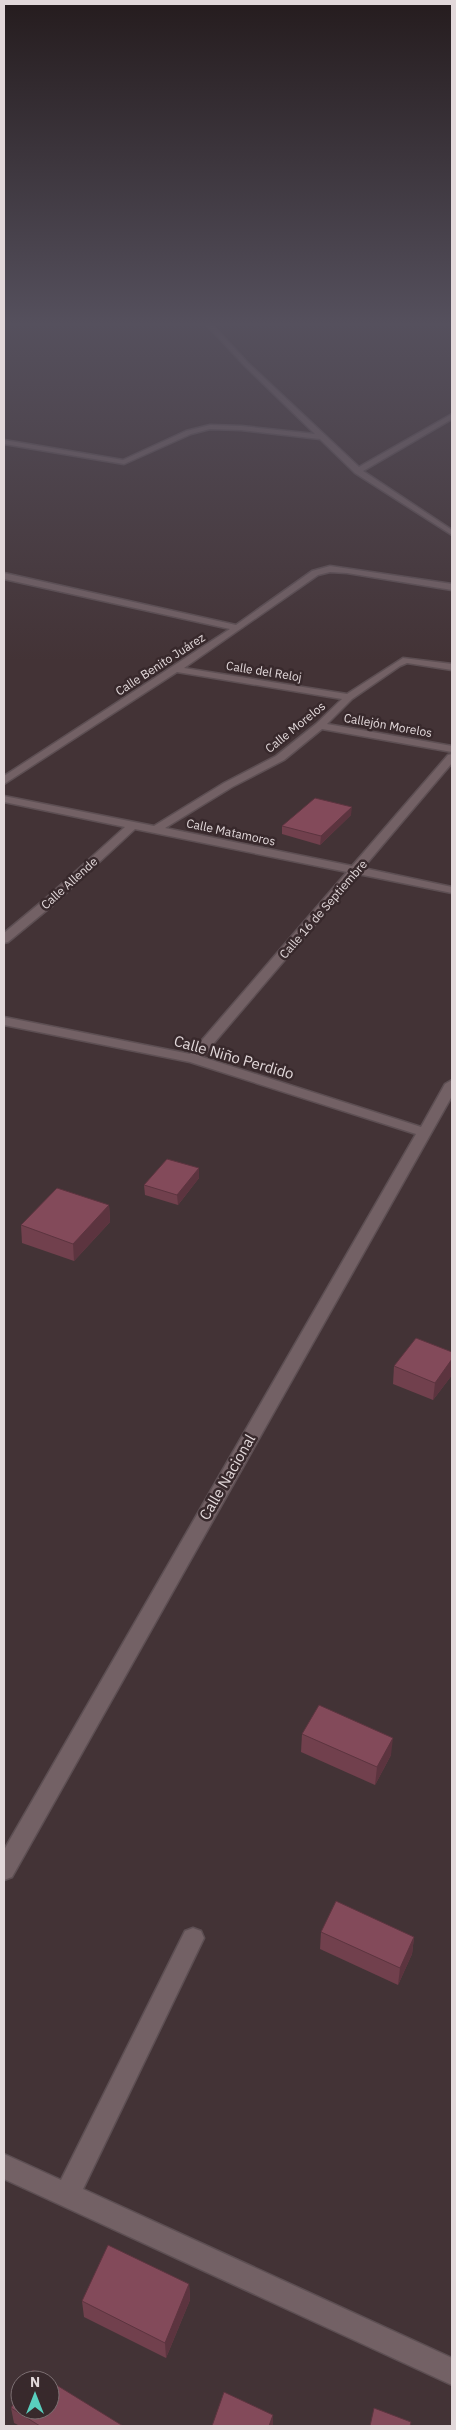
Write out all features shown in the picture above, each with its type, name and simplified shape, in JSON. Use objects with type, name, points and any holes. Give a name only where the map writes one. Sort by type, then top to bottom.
[{"type":"street","points":[[4,442],[124,462],[188,434]]},
{"type":"street","points":[[292,434],[322,437]]},
{"type":"street","points":[[319,434],[358,471],[452,533]]},
{"type":"street","points":[[358,471],[421,434]]},
{"type":"street","name":"Calle Benito Juárez","points":[[4,781],[238,628],[315,573],[330,569],[452,587]]},
{"type":"street","points":[[4,576],[238,628]]},
{"type":"street","name":"Calle Morelos","points":[[155,830],[228,785],[280,758],[320,726],[349,697],[406,660],[452,667]]},
{"type":"street","name":"Calle del Reloj","points":[[175,669],[349,697]]},
{"type":"street","name":"Callejón Morelos","points":[[320,726],[452,749]]},
{"type":"street","name":"Calle 16 de Septiembre","points":[[193,1059],[356,872],[452,757]]},
{"type":"street","name":"Calle Matamoros","points":[[4,799],[452,890]]},
{"type":"street","name":"Calle Allende","points":[[4,939],[49,902],[132,825]]},
{"type":"street","name":"Calle Niño Perdido","points":[[4,1021],[193,1059],[423,1132]]},
{"type":"street","name":"Calle Nacional","points":[[4,1870],[452,1084]]},
{"type":"street","points":[[67,2195],[193,1938]]},
{"type":"street","points":[[4,2166],[452,2372]]},
{"type":"building","points":[[315,798],[352,807],[321,836],[282,826]]},
{"type":"building","points":[[167,1159],[199,1168],[177,1195],[144,1185]]},
{"type":"building","points":[[57,1188],[109,1205],[73,1244],[21,1225]]},
{"type":"building","points":[[416,1338],[452,1352],[452,1359],[435,1383],[394,1366]]},
{"type":"building","points":[[319,1705],[393,1738],[377,1767],[302,1734]]},
{"type":"building","points":[[336,1901],[414,1937],[400,1968],[321,1932]]},
{"type":"building","points":[[108,2245],[189,2284],[165,2343],[82,2301]]},
{"type":"building","points":[[60,2387],[123,2426],[40,2426],[30,2420],[60,2420]]},
{"type":"building","points":[[224,2392],[273,2415],[269,2426],[212,2426]]},
{"type":"building","points":[[374,2408],[411,2422],[410,2426],[370,2426]]}]
